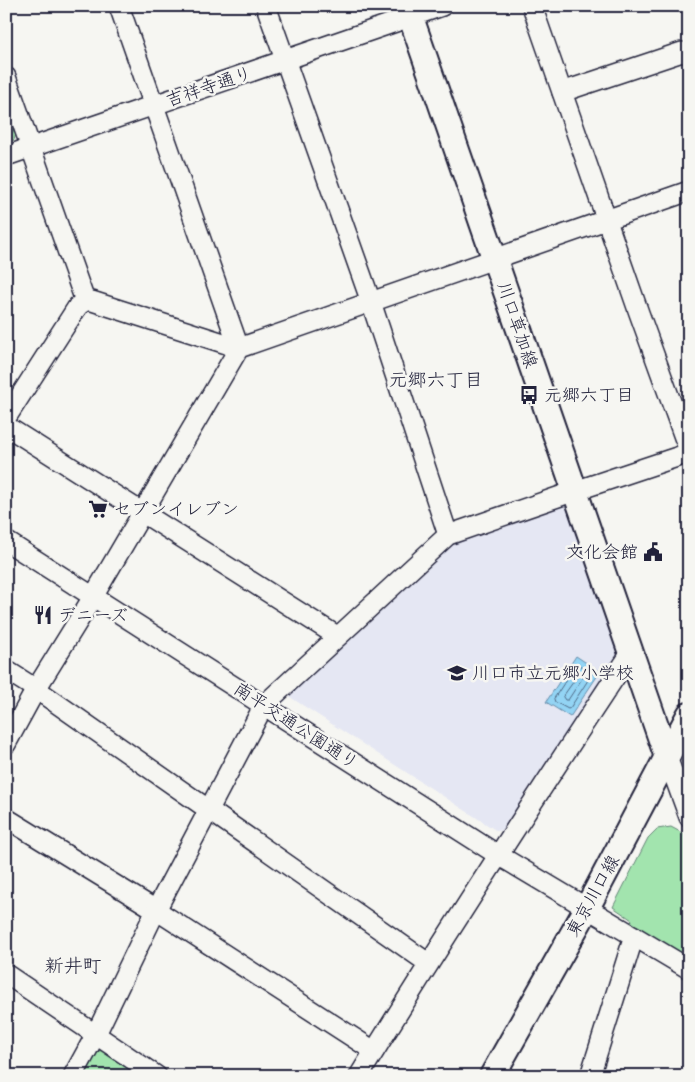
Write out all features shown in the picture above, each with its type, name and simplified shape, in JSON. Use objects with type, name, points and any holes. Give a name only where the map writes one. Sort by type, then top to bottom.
[{"type":"main road","name":"川口草加線","points":[[408,12],[667,757]]},
{"type":"main road","name":"東京川口線","points":[[492,1076],[586,910],[689,715]]},
{"type":"street","points":[[6,744],[36,689],[94,597],[239,348],[119,6]]},
{"type":"street","points":[[266,6],[372,302],[448,535]]},
{"type":"street","name":"吉祥寺通り","points":[[6,156],[286,61],[408,12],[442,6]]},
{"type":"street","points":[[73,1076],[96,1034],[156,910],[264,705],[448,535],[689,452],[532,6]]},
{"type":"street","points":[[562,92],[682,52],[689,54]]},
{"type":"street","points":[[6,77],[85,301]]},
{"type":"street","points":[[6,418],[78,306],[85,301],[92,301],[239,348],[689,191]]},
{"type":"street","points":[[6,426],[337,636]]},
{"type":"street","name":"南平交通公園通り","points":[[6,541],[498,855],[586,910],[689,969]]},
{"type":"street","points":[[359,1076],[428,963],[631,653]]},
{"type":"street","points":[[6,670],[36,689],[428,963]]},
{"type":"street","points":[[667,757],[689,817]]},
{"type":"street","points":[[6,818],[156,910],[374,1051]]},
{"type":"street","points":[[590,1076],[634,936]]},
{"type":"street","points":[[6,974],[157,1076]]},
{"type":"shaded area","name":"川口市立元郷小学校","points":[[561,502],[570,506],[619,647],[617,657],[504,830],[497,831],[290,697],[289,689],[444,546]]},
{"type":"green space","points":[[6,105],[16,134],[14,140],[6,142]]},
{"type":"green space","points":[[671,827],[684,834],[689,847],[689,958],[631,923],[632,920],[613,907],[648,838],[657,829]]},
{"type":"green space","points":[[104,1050],[142,1076],[80,1076],[93,1052]]},
{"type":"water","points":[[576,656],[600,672],[570,717],[546,702]]},
{"type":"place","name":"元郷六丁目","points":[[529,395]]},
{"type":"place","name":"セブンイレブン","points":[[98,509]]},
{"type":"place","name":"文化会館","points":[[653,552]]},
{"type":"place","name":"デニーズ","points":[[43,615]]},
{"type":"place","name":"川口市立元郷小学校","points":[[457,673]]},
{"type":"district","name":"元郷六丁目","points":[[436,380]]},
{"type":"district","name":"新井町","points":[[73,966]]}]
